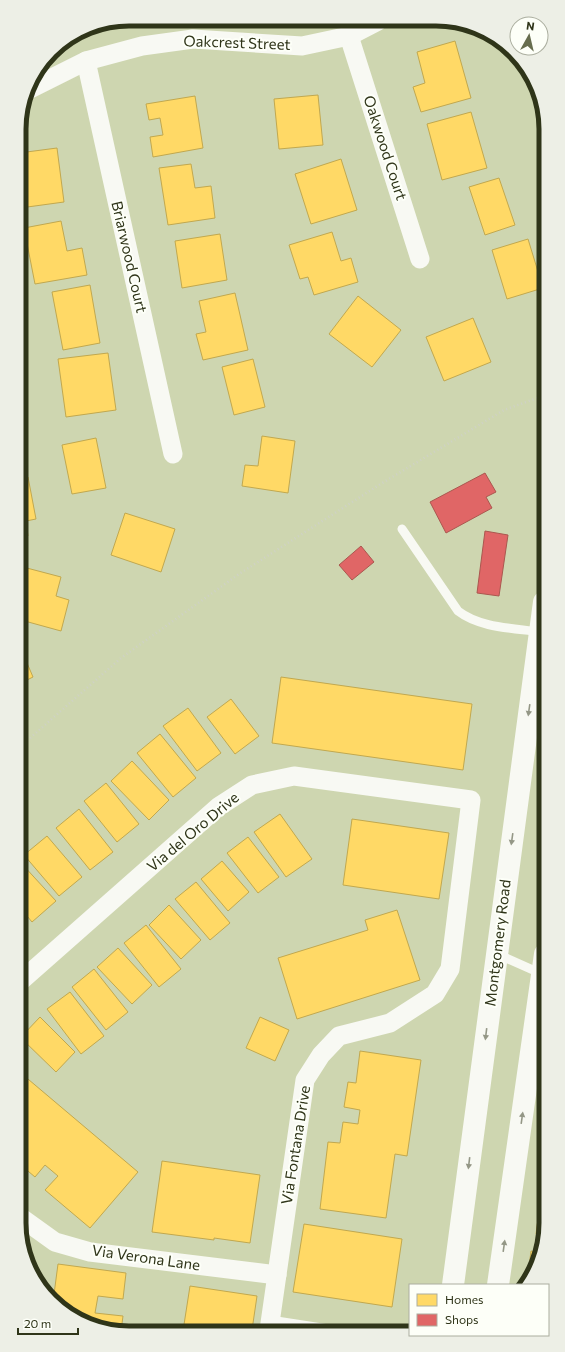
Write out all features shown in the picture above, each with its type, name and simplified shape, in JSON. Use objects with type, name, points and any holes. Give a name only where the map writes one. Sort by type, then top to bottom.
[{"type":"main road","name":"Montgomery Road","points":[[453,1284],[496,953],[539,639]]},
{"type":"main road","points":[[498,1284],[539,1002]]},
{"type":"street","name":"Oakcrest Street","points":[[35,86],[86,61],[142,46],[193,39],[302,46],[350,36],[369,26]]},
{"type":"street","name":"Oakwood Court","points":[[350,36],[420,259]]},
{"type":"street","name":"Briarwood Court","points":[[86,61],[173,454]]},
{"type":"street","name":"Via del Oro Drive","points":[[26,976],[218,807],[252,785],[294,776],[471,800]]},
{"type":"street","name":"Via Fontana Drive","points":[[270,1325],[306,1080],[321,1055],[339,1036],[390,1023],[435,994],[450,969],[471,800]]},
{"type":"street","name":"Via Verona Lane","points":[[26,1222],[55,1242],[90,1252],[277,1275]]},
{"type":"lane","points":[[402,529],[458,611],[477,622],[539,632]]},
{"type":"lane","points":[[496,953],[539,966]]},
{"type":"lane","points":[[270,1325],[283,1326]]},
{"type":"path","points":[[26,742],[121,658],[239,574],[378,485],[504,410],[539,397]]},
{"type":"building: Homes","points":[[455,41],[471,98],[421,112],[413,87],[425,83],[417,52]]},
{"type":"building: Homes","points":[[318,95],[323,145],[279,149],[274,99]]},
{"type":"building: Homes","points":[[195,96],[203,148],[153,157],[150,137],[163,135],[160,118],[149,120],[146,104]]},
{"type":"building: Homes","points":[[471,112],[487,168],[442,180],[427,124]]},
{"type":"building: Homes","points":[[57,148],[64,202],[26,207],[26,152]]},
{"type":"building: Homes","points":[[341,159],[357,210],[311,224],[295,174]]},
{"type":"building: Homes","points":[[191,164],[195,188],[211,186],[215,218],[168,225],[159,168]]},
{"type":"building: Homes","points":[[499,178],[515,225],[485,235],[469,187]]},
{"type":"building: Homes","points":[[61,221],[67,251],[82,248],[87,275],[35,284],[26,238],[26,228]]},
{"type":"building: Homes","points":[[332,232],[341,261],[351,258],[358,282],[314,295],[308,277],[300,279],[289,245]]},
{"type":"building: Homes","points":[[220,234],[227,280],[182,288],[175,241]]},
{"type":"building: Homes","points":[[528,239],[539,275],[539,289],[507,299],[492,250]]},
{"type":"building: Homes","points":[[90,285],[100,343],[63,350],[52,292]]},
{"type":"building: Homes","points":[[235,293],[248,350],[203,360],[196,334],[206,332],[199,301]]},
{"type":"building: Homes","points":[[358,296],[401,330],[372,367],[329,334]]},
{"type":"building: Homes","points":[[473,318],[491,362],[444,381],[426,337]]},
{"type":"building: Homes","points":[[108,353],[116,410],[66,417],[58,359]]},
{"type":"building: Homes","points":[[253,359],[265,407],[234,415],[222,367]]},
{"type":"building: Homes","points":[[262,436],[295,441],[288,493],[242,486],[245,465],[258,466]]},
{"type":"building: Homes","points":[[96,438],[106,488],[72,494],[62,445]]},
{"type":"building: Homes","points":[[26,477],[28,477],[36,519],[26,521]]},
{"type":"building: Homes","points":[[125,513],[175,529],[161,572],[111,555]]},
{"type":"building: Homes","points":[[26,521],[28,536],[26,537]]},
{"type":"building: Homes","points":[[26,568],[61,577],[56,596],[69,600],[61,631],[26,621]]},
{"type":"building: Homes","points":[[26,661],[33,677],[26,680]]},
{"type":"building: Homes","points":[[281,677],[472,704],[463,770],[272,743]]},
{"type":"building: Homes","points":[[231,699],[259,736],[235,754],[207,717]]},
{"type":"building: Homes","points":[[188,708],[221,753],[197,771],[163,726]]},
{"type":"building: Homes","points":[[160,734],[196,778],[173,797],[137,753]]},
{"type":"building: Homes","points":[[132,761],[169,800],[149,820],[111,781]]},
{"type":"building: Homes","points":[[106,783],[139,824],[117,842],[84,801]]},
{"type":"building: Homes","points":[[79,809],[113,852],[90,870],[56,828]]},
{"type":"building: Homes","points":[[280,814],[312,859],[286,877],[254,832]]},
{"type":"building: Homes","points":[[352,819],[449,833],[439,899],[343,885]]},
{"type":"building: Homes","points":[[47,836],[82,877],[59,896],[26,857],[26,853]]},
{"type":"building: Homes","points":[[248,837],[279,877],[258,893],[227,853]]},
{"type":"building: Homes","points":[[222,861],[249,892],[228,911],[201,879]]},
{"type":"building: Homes","points":[[26,868],[56,901],[32,922],[26,915]]},
{"type":"building: Homes","points":[[196,882],[230,923],[210,940],[175,899]]},
{"type":"building: Homes","points":[[169,905],[201,940],[181,959],[149,925]]},
{"type":"building: Homes","points":[[397,910],[420,980],[297,1019],[278,958],[368,930],[365,920]]},
{"type":"building: Homes","points":[[146,925],[181,969],[159,987],[124,943]]},
{"type":"building: Homes","points":[[118,948],[152,985],[132,1004],[97,967]]},
{"type":"building: Homes","points":[[94,969],[128,1012],[106,1030],[72,987]]},
{"type":"building: Homes","points":[[70,992],[104,1036],[81,1054],[47,1009]]},
{"type":"building: Homes","points":[[40,1017],[75,1052],[56,1072],[26,1043],[26,1032]]},
{"type":"building: Homes","points":[[260,1017],[289,1030],[275,1061],[246,1048]]},
{"type":"building: Homes","points":[[360,1051],[421,1060],[407,1156],[395,1154],[386,1218],[320,1209],[328,1142],[340,1143],[343,1122],[358,1124],[360,1110],[344,1107],[348,1082],[356,1083]]},
{"type":"building: Homes","points":[[26,1077],[138,1172],[90,1228],[45,1190],[58,1176],[45,1165],[35,1177],[26,1169]]},
{"type":"building: Homes","points":[[162,1161],[260,1175],[250,1243],[152,1232]]},
{"type":"building: Homes","points":[[539,1211],[539,1230],[538,1235],[536,1234]]},
{"type":"building: Homes","points":[[304,1224],[402,1239],[392,1307],[293,1292]]},
{"type":"building: Homes","points":[[531,1251],[535,1252],[531,1263],[529,1267]]},
{"type":"building: Homes","points":[[58,1264],[126,1273],[123,1299],[98,1296],[95,1313],[123,1316],[122,1326],[96,1321],[83,1315],[66,1305],[54,1294]]},
{"type":"building: Homes","points":[[190,1286],[257,1296],[253,1326],[184,1326]]},
{"type":"building: Shops","points":[[485,473],[496,492],[486,497],[492,508],[446,533],[430,502]]},
{"type":"building: Shops","points":[[485,531],[508,535],[499,596],[477,593]]},
{"type":"building: Shops","points":[[361,546],[374,562],[352,580],[339,565]]}]
